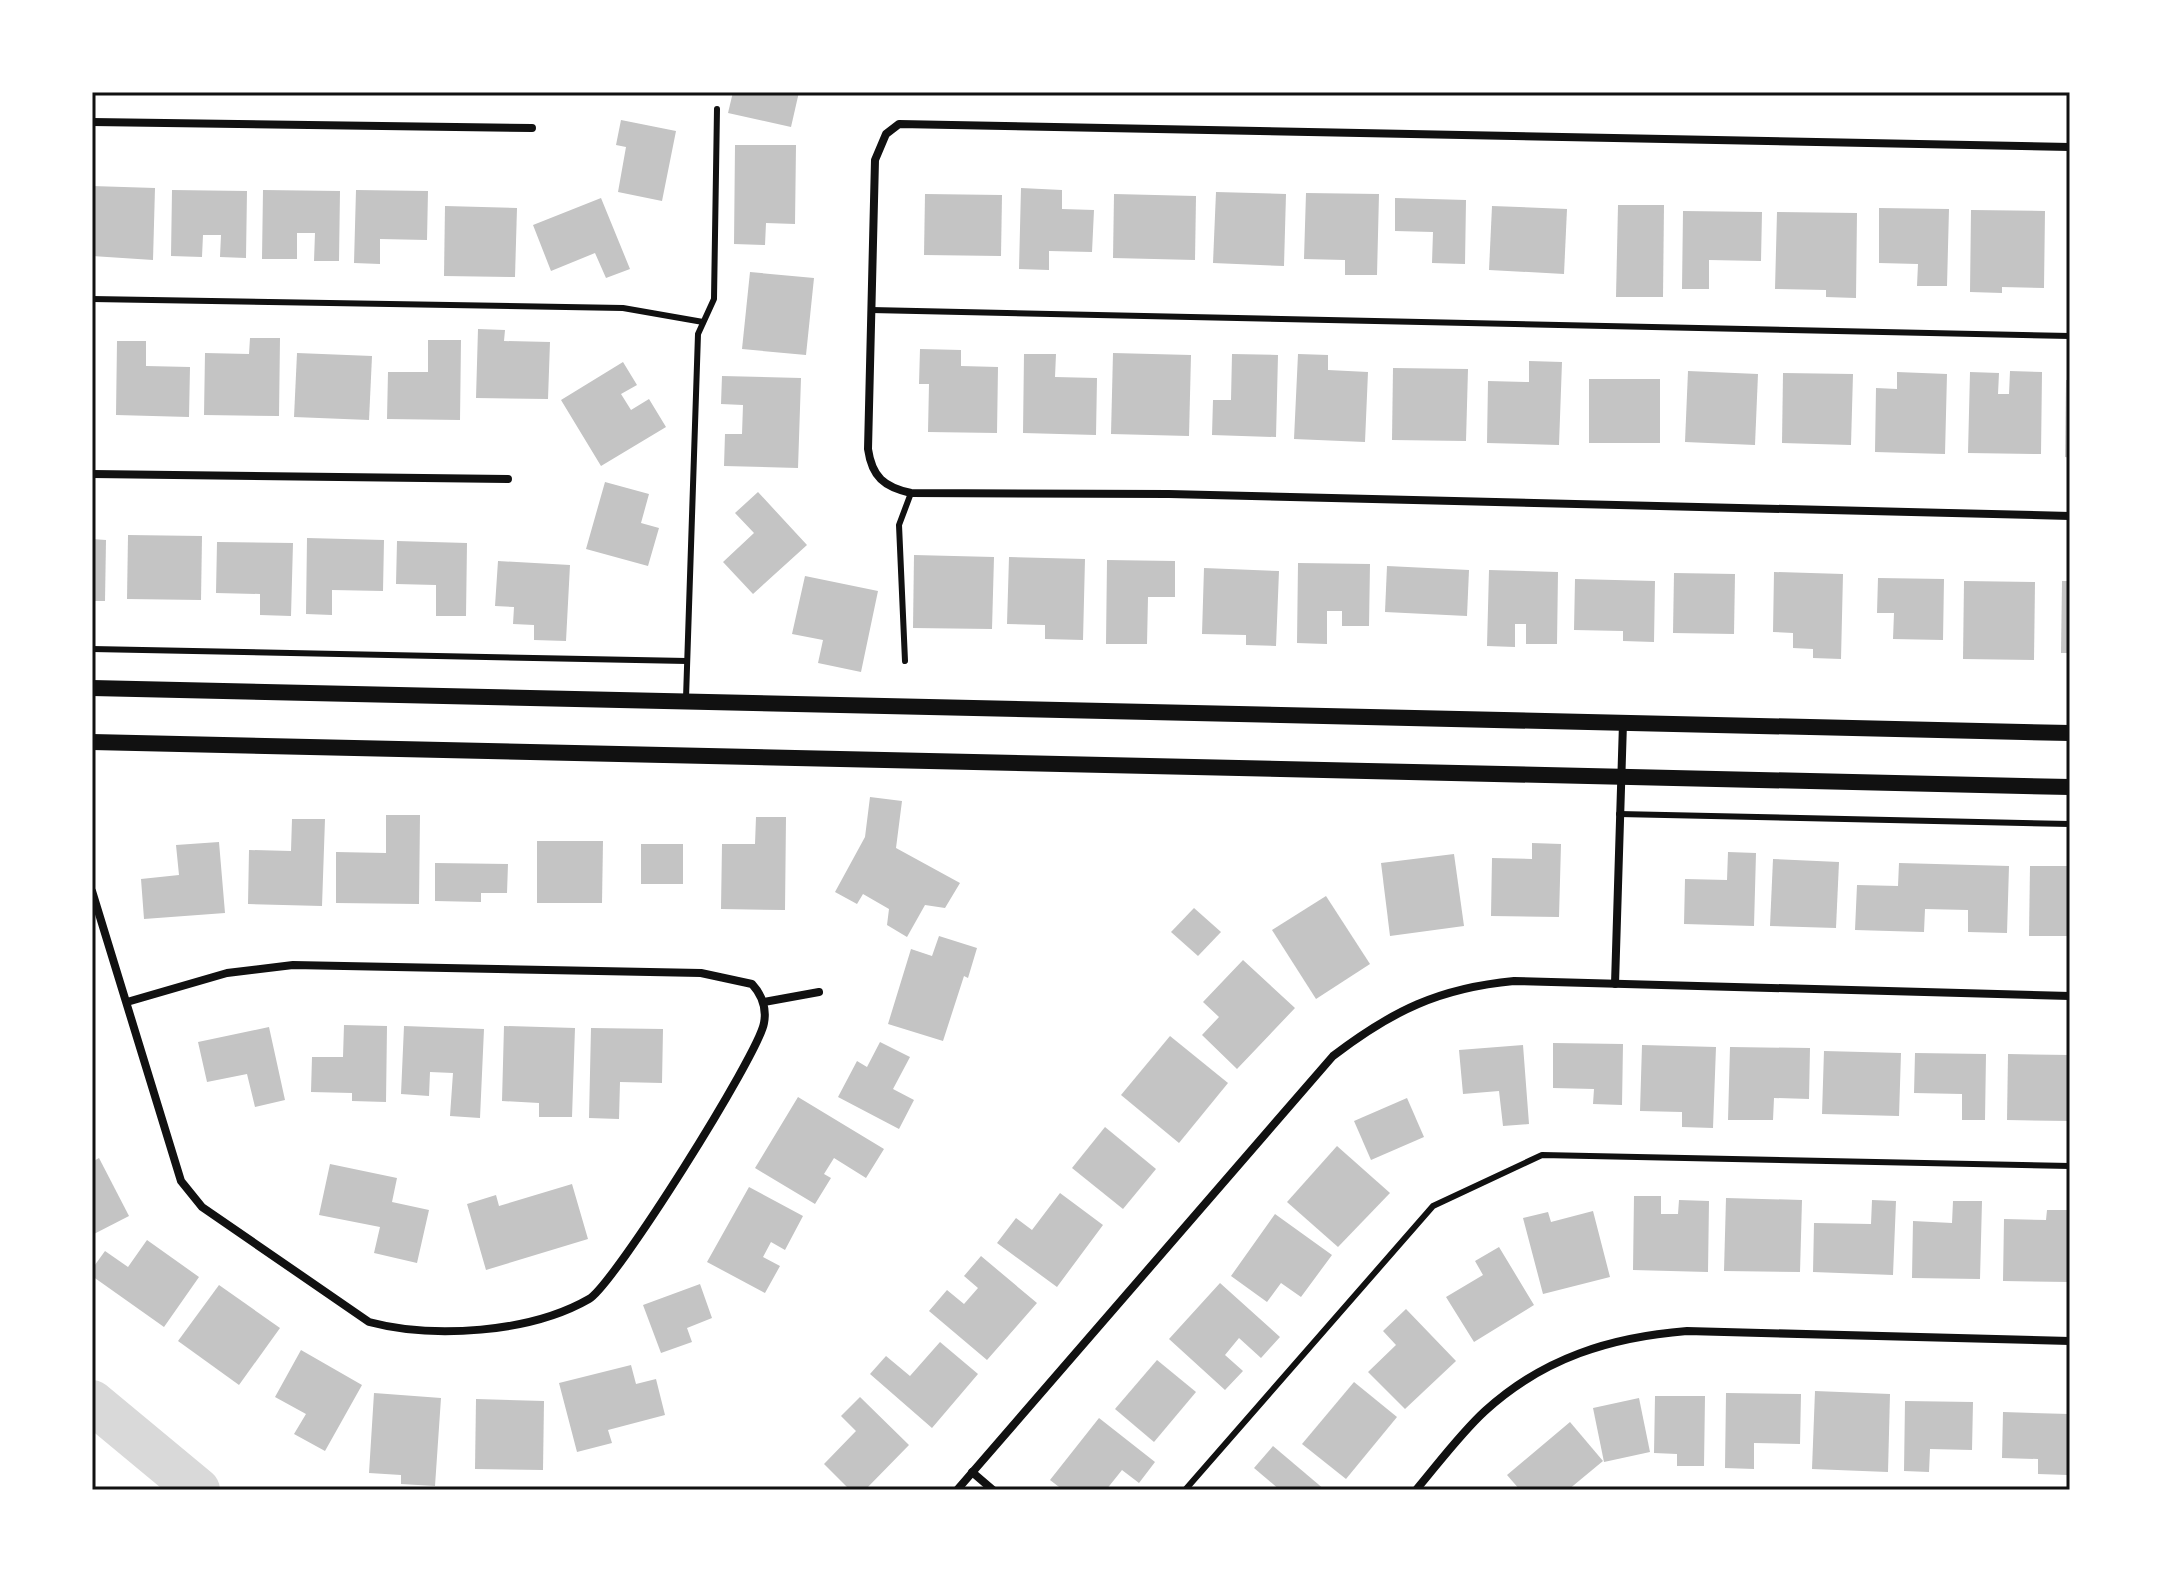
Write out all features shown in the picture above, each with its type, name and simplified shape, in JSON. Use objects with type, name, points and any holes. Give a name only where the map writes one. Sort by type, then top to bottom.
[{"type":"main road","points":[[92,688],[2070,733]]},
{"type":"main road","points":[[92,742],[2070,787]]},
{"type":"street","points":[[92,122],[532,128]]},
{"type":"street","points":[[2070,147],[899,124],[886,134],[875,160],[871,310],[871,465],[886,484],[911,493],[1169,494],[2070,516]]},
{"type":"street","points":[[92,474],[508,479]]},
{"type":"street","points":[[1615,984],[1623,722]]},
{"type":"street","points":[[92,891],[181,1181],[202,1207],[369,1322],[401,1330],[516,1327],[591,1298],[619,1265],[734,1084],[764,1024],[764,1002],[752,984],[701,973],[293,965],[227,973],[127,1002]]},
{"type":"street","points":[[957,1490],[1333,1056],[1367,1030],[1430,996],[1486,983],[1514,981],[2070,996]]},
{"type":"street","points":[[764,1002],[819,992]]},
{"type":"street","points":[[1416,1490],[1484,1412],[1531,1374],[1585,1349],[1643,1334],[1687,1331],[2070,1341]]},
{"type":"street","points":[[972,1472],[993,1490]]},
{"type":"lane","points":[[686,702],[698,334],[714,299],[717,109]]},
{"type":"lane","points":[[92,299],[623,308],[703,322]]},
{"type":"lane","points":[[871,310],[2070,336]]},
{"type":"lane","points":[[905,661],[899,525],[911,493]]},
{"type":"lane","points":[[92,649],[687,661]]},
{"type":"lane","points":[[1619,814],[2070,824]]},
{"type":"lane","points":[[1185,1490],[1433,1206],[1542,1155],[2070,1166]]},
{"type":"building","points":[[733,92],[799,92],[791,127],[728,113]]},
{"type":"building","points":[[621,120],[676,131],[662,201],[618,192],[626,147],[616,145]]},
{"type":"building","points":[[735,145],[796,145],[795,224],[766,223],[765,245],[734,244]]},
{"type":"building","points":[[92,186],[155,188],[153,260],[92,256]]},
{"type":"building","points":[[1021,188],[1062,190],[1062,209],[1094,210],[1092,252],[1049,251],[1049,270],[1019,269]]},
{"type":"building","points":[[172,190],[247,191],[246,258],[220,257],[221,235],[203,235],[202,257],[171,256]]},
{"type":"building","points":[[263,190],[340,191],[339,261],[314,261],[315,233],[297,233],[297,259],[262,259]]},
{"type":"building","points":[[356,190],[428,191],[427,240],[380,239],[380,264],[354,263]]},
{"type":"building","points":[[1216,192],[1286,194],[1284,266],[1213,263]]},
{"type":"building","points":[[1306,193],[1379,194],[1377,275],[1345,275],[1345,260],[1304,259]]},
{"type":"building","points":[[925,194],[1002,195],[1001,256],[924,255]]},
{"type":"building","points":[[1114,194],[1196,196],[1195,260],[1113,258]]},
{"type":"building","points":[[601,198],[630,269],[606,278],[595,253],[551,271],[533,225]]},
{"type":"building","points":[[1395,198],[1466,200],[1465,264],[1432,263],[1433,232],[1395,231]]},
{"type":"building","points":[[1618,205],[1664,205],[1663,297],[1616,297]]},
{"type":"building","points":[[445,206],[517,208],[515,277],[444,276]]},
{"type":"building","points":[[1492,206],[1567,209],[1564,274],[1489,270]]},
{"type":"building","points":[[1879,208],[1949,209],[1947,286],[1917,286],[1918,264],[1879,263]]},
{"type":"building","points":[[1971,210],[2045,211],[2044,288],[2002,287],[2002,293],[1970,292]]},
{"type":"building","points":[[1683,211],[1762,212],[1761,261],[1709,260],[1709,289],[1682,289]]},
{"type":"building","points":[[1777,212],[1857,213],[1856,298],[1826,297],[1826,290],[1775,289]]},
{"type":"building","points":[[750,272],[814,278],[806,355],[742,349]]},
{"type":"building","points":[[478,329],[505,330],[504,341],[550,342],[548,399],[476,398]]},
{"type":"building","points":[[250,338],[280,338],[279,416],[204,415],[205,353],[249,354]]},
{"type":"building","points":[[428,340],[461,340],[460,420],[387,419],[388,372],[428,372]]},
{"type":"building","points":[[117,341],[146,341],[146,366],[190,367],[189,417],[116,415]]},
{"type":"building","points":[[920,349],[961,350],[961,366],[998,367],[997,433],[928,432],[929,384],[919,384]]},
{"type":"building","points":[[297,353],[372,356],[369,420],[294,417]]},
{"type":"building","points":[[1113,353],[1191,355],[1189,436],[1111,434]]},
{"type":"building","points":[[1024,354],[1056,354],[1055,377],[1097,378],[1096,435],[1023,433]]},
{"type":"building","points":[[1232,354],[1278,355],[1276,437],[1212,435],[1213,400],[1231,400]]},
{"type":"building","points":[[1298,354],[1328,355],[1328,370],[1368,372],[1365,442],[1294,439]]},
{"type":"building","points":[[1529,361],[1562,362],[1559,445],[1487,443],[1488,381],[1529,382]]},
{"type":"building","points":[[623,362],[637,385],[621,394],[631,410],[649,399],[666,427],[601,466],[561,400]]},
{"type":"building","points":[[1393,368],[1468,369],[1466,441],[1392,440]]},
{"type":"building","points":[[1688,371],[1758,374],[1755,445],[1685,442]]},
{"type":"building","points":[[2010,371],[2042,372],[2041,454],[1968,453],[1970,372],[1999,373],[1998,394],[2009,394]]},
{"type":"building","points":[[1897,372],[1947,374],[1945,454],[1875,452],[1876,388],[1897,389]]},
{"type":"building","points":[[1783,373],[1853,374],[1851,445],[1782,443]]},
{"type":"building","points":[[722,376],[801,378],[798,468],[724,466],[725,434],[742,434],[743,405],[721,404]]},
{"type":"building","points":[[1589,379],[1660,379],[1660,443],[1589,443]]},
{"type":"building","points":[[2066,380],[2070,380],[2070,458],[2065,457]]},
{"type":"building","points":[[605,482],[649,494],[641,523],[659,528],[648,566],[586,549]]},
{"type":"building","points":[[758,492],[807,545],[753,594],[723,562],[754,533],[735,513]]},
{"type":"building","points":[[128,535],[202,536],[201,600],[127,599]]},
{"type":"building","points":[[307,538],[384,540],[383,591],[332,590],[332,615],[306,614]]},
{"type":"building","points":[[92,539],[106,540],[105,601],[92,601]]},
{"type":"building","points":[[397,541],[467,543],[466,616],[436,616],[436,585],[396,584]]},
{"type":"building","points":[[217,542],[293,543],[291,616],[260,615],[260,594],[216,593]]},
{"type":"building","points":[[914,555],[994,557],[992,629],[913,628]]},
{"type":"building","points":[[1009,557],[1085,559],[1083,640],[1045,639],[1045,625],[1007,624]]},
{"type":"building","points":[[1107,560],[1175,561],[1175,597],[1148,597],[1147,644],[1106,644]]},
{"type":"building","points":[[498,561],[570,565],[566,641],[534,640],[534,625],[513,624],[514,607],[495,606]]},
{"type":"building","points":[[1298,563],[1370,564],[1369,626],[1342,626],[1342,611],[1327,611],[1327,644],[1297,643]]},
{"type":"building","points":[[1387,566],[1469,570],[1467,616],[1385,612]]},
{"type":"building","points":[[1204,568],[1279,571],[1276,646],[1246,645],[1246,635],[1202,634]]},
{"type":"building","points":[[1489,570],[1558,572],[1557,644],[1526,644],[1526,624],[1515,624],[1515,647],[1487,646]]},
{"type":"building","points":[[1774,572],[1843,574],[1841,659],[1813,658],[1813,649],[1793,648],[1793,633],[1773,632]]},
{"type":"building","points":[[1674,573],[1735,574],[1734,634],[1673,633]]},
{"type":"building","points":[[805,576],[878,591],[861,672],[818,663],[823,640],[792,634]]},
{"type":"building","points":[[1878,578],[1944,579],[1943,640],[1893,639],[1894,613],[1877,613]]},
{"type":"building","points":[[1575,579],[1655,581],[1654,642],[1623,641],[1623,631],[1574,630]]},
{"type":"building","points":[[1964,581],[2035,582],[2034,660],[1963,659]]},
{"type":"building","points":[[2062,581],[2070,581],[2070,653],[2061,653]]},
{"type":"building","points":[[870,797],[902,801],[896,848],[960,883],[945,908],[925,905],[907,937],[887,925],[889,909],[863,894],[857,904],[835,892],[865,837]]},
{"type":"building","points":[[386,815],[420,815],[419,904],[336,903],[336,852],[386,853]]},
{"type":"building","points":[[756,817],[786,817],[785,910],[721,909],[722,844],[755,844]]},
{"type":"building","points":[[292,819],[325,819],[322,906],[248,904],[249,850],[291,851]]},
{"type":"building","points":[[537,841],[603,841],[602,903],[537,903]]},
{"type":"building","points":[[219,842],[225,913],[144,919],[141,879],[179,875],[176,845]]},
{"type":"building","points":[[1532,843],[1561,844],[1559,917],[1491,916],[1492,858],[1532,859]]},
{"type":"building","points":[[641,844],[683,844],[683,884],[641,884]]},
{"type":"building","points":[[1728,852],[1756,853],[1754,926],[1684,924],[1685,879],[1727,880]]},
{"type":"building","points":[[1454,854],[1464,926],[1390,936],[1381,863]]},
{"type":"building","points":[[1773,859],[1839,862],[1836,928],[1770,926]]},
{"type":"building","points":[[435,863],[508,864],[507,893],[481,893],[481,902],[435,901]]},
{"type":"building","points":[[1899,863],[2009,866],[2007,933],[1968,932],[1968,910],[1925,909],[1924,932],[1855,930],[1857,885],[1898,886]]},
{"type":"building","points":[[2030,866],[2070,866],[2070,936],[2029,936]]},
{"type":"building","points":[[1326,896],[1370,964],[1316,999],[1272,930]]},
{"type":"building","points":[[1194,908],[1221,932],[1198,956],[1171,932]]},
{"type":"building","points":[[939,936],[977,948],[968,978],[964,976],[943,1041],[888,1024],[911,949],[932,956]]},
{"type":"building","points":[[1243,960],[1295,1008],[1237,1069],[1202,1035],[1219,1017],[1203,1002]]},
{"type":"building","points":[[344,1025],[387,1026],[386,1102],[352,1101],[352,1093],[311,1092],[312,1057],[343,1057]]},
{"type":"building","points":[[404,1026],[484,1029],[480,1118],[450,1116],[453,1073],[430,1072],[429,1096],[401,1094]]},
{"type":"building","points":[[504,1026],[575,1028],[572,1117],[539,1117],[539,1103],[502,1101]]},
{"type":"building","points":[[269,1027],[285,1100],[255,1107],[247,1074],[207,1082],[198,1042]]},
{"type":"building","points":[[591,1028],[663,1029],[662,1083],[620,1082],[619,1119],[589,1118]]},
{"type":"building","points":[[1170,1036],[1228,1083],[1179,1143],[1121,1095]]},
{"type":"building","points":[[880,1042],[910,1057],[893,1089],[914,1100],[899,1129],[838,1097],[857,1061],[867,1067]]},
{"type":"building","points":[[1553,1043],[1623,1044],[1622,1105],[1593,1104],[1594,1089],[1553,1088]]},
{"type":"building","points":[[1523,1045],[1529,1124],[1503,1126],[1499,1091],[1463,1094],[1459,1050]]},
{"type":"building","points":[[1642,1045],[1716,1047],[1713,1128],[1682,1127],[1682,1112],[1640,1111]]},
{"type":"building","points":[[1730,1047],[1810,1048],[1809,1099],[1774,1098],[1773,1120],[1728,1120]]},
{"type":"building","points":[[1824,1051],[1901,1053],[1899,1116],[1822,1114]]},
{"type":"building","points":[[1915,1053],[1986,1054],[1985,1120],[1962,1120],[1962,1094],[1914,1093]]},
{"type":"building","points":[[2008,1054],[2070,1055],[2070,1121],[2007,1120]]},
{"type":"building","points":[[798,1097],[884,1149],[866,1178],[834,1158],[824,1174],[831,1178],[815,1204],[755,1168]]},
{"type":"building","points":[[1407,1098],[1424,1137],[1371,1160],[1354,1121]]},
{"type":"building","points":[[1105,1127],[1156,1169],[1123,1209],[1072,1168]]},
{"type":"building","points":[[1337,1146],[1390,1193],[1338,1247],[1287,1202]]},
{"type":"building","points":[[99,1158],[129,1216],[92,1235],[92,1162]]},
{"type":"building","points":[[330,1164],[397,1178],[392,1202],[429,1210],[417,1263],[374,1253],[380,1227],[319,1215]]},
{"type":"building","points":[[572,1184],[588,1239],[486,1270],[467,1204],[496,1195],[499,1206]]},
{"type":"building","points":[[749,1187],[803,1216],[785,1250],[771,1242],[763,1257],[780,1266],[765,1293],[707,1262]]},
{"type":"building","points":[[1060,1193],[1103,1225],[1057,1287],[997,1243],[1016,1218],[1032,1230]]},
{"type":"building","points":[[1634,1196],[1661,1196],[1661,1214],[1678,1214],[1679,1200],[1709,1201],[1708,1272],[1633,1270]]},
{"type":"building","points":[[1726,1198],[1802,1200],[1800,1272],[1724,1271]]},
{"type":"building","points":[[1872,1200],[1896,1201],[1893,1275],[1813,1272],[1814,1223],[1871,1224]]},
{"type":"building","points":[[1953,1201],[1982,1201],[1980,1279],[1912,1278],[1913,1221],[1952,1223]]},
{"type":"building","points":[[2047,1210],[2070,1210],[2070,1282],[2003,1281],[2004,1219],[2046,1220]]},
{"type":"building","points":[[1593,1211],[1610,1277],[1543,1294],[1523,1218],[1548,1212],[1551,1222]]},
{"type":"building","points":[[1275,1214],[1332,1255],[1301,1297],[1281,1283],[1267,1302],[1231,1276]]},
{"type":"building","points":[[147,1240],[199,1277],[164,1327],[92,1276],[92,1269],[105,1251],[128,1267]]},
{"type":"building","points":[[1499,1247],[1534,1305],[1474,1342],[1446,1297],[1483,1275],[1475,1261]]},
{"type":"building","points":[[981,1256],[1037,1303],[987,1360],[929,1311],[947,1290],[964,1304],[978,1288],[964,1276]]},
{"type":"building","points":[[1220,1283],[1280,1337],[1261,1358],[1239,1338],[1225,1355],[1243,1371],[1225,1390],[1169,1339]]},
{"type":"building","points":[[700,1284],[712,1318],[687,1328],[692,1342],[661,1353],[643,1305]]},
{"type":"building","points":[[219,1285],[280,1328],[239,1385],[178,1341]]},
{"type":"building","points":[[1406,1309],[1456,1361],[1405,1409],[1368,1372],[1396,1345],[1383,1331]]},
{"type":"building","points":[[940,1342],[978,1374],[932,1428],[870,1374],[886,1356],[910,1376]]},
{"type":"building","points":[[301,1350],[362,1385],[325,1451],[294,1434],[306,1414],[275,1397]]},
{"type":"building","points":[[1157,1360],[1196,1392],[1154,1442],[1115,1409]]},
{"type":"building","points":[[631,1365],[636,1384],[656,1379],[665,1415],[608,1430],[612,1443],[577,1452],[559,1383]]},
{"type":"building","points":[[1354,1382],[1397,1417],[1346,1479],[1302,1444]]},
{"type":"building","points":[[1815,1391],[1890,1394],[1888,1472],[1812,1469]]},
{"type":"building","points":[[374,1393],[441,1398],[435,1486],[401,1484],[401,1475],[369,1473]]},
{"type":"building","points":[[1726,1393],[1801,1394],[1800,1444],[1754,1443],[1754,1469],[1725,1468]]},
{"type":"building","points":[[1655,1396],[1705,1396],[1704,1466],[1677,1466],[1677,1454],[1654,1453]]},
{"type":"building","points":[[860,1397],[909,1445],[865,1490],[850,1490],[824,1464],[856,1431],[841,1416]]},
{"type":"building","points":[[1639,1398],[1650,1452],[1604,1462],[1593,1408]]},
{"type":"building","points":[[476,1399],[544,1401],[543,1470],[475,1469]]},
{"type":"building","points":[[1905,1401],[1973,1402],[1972,1450],[1930,1449],[1929,1472],[1904,1471]]},
{"type":"building","points":[[2003,1412],[2069,1414],[2068,1475],[2038,1474],[2038,1459],[2002,1458]]},
{"type":"building","points":[[1099,1418],[1155,1462],[1139,1483],[1122,1470],[1106,1490],[1063,1490],[1050,1480]]},
{"type":"building","points":[[1570,1422],[1603,1461],[1568,1490],[1520,1490],[1507,1475]]},
{"type":"building","points":[[1273,1446],[1325,1490],[1280,1490],[1254,1468]]},
{"type":"waterway","points":[[92,1402],[198,1490]]}]
